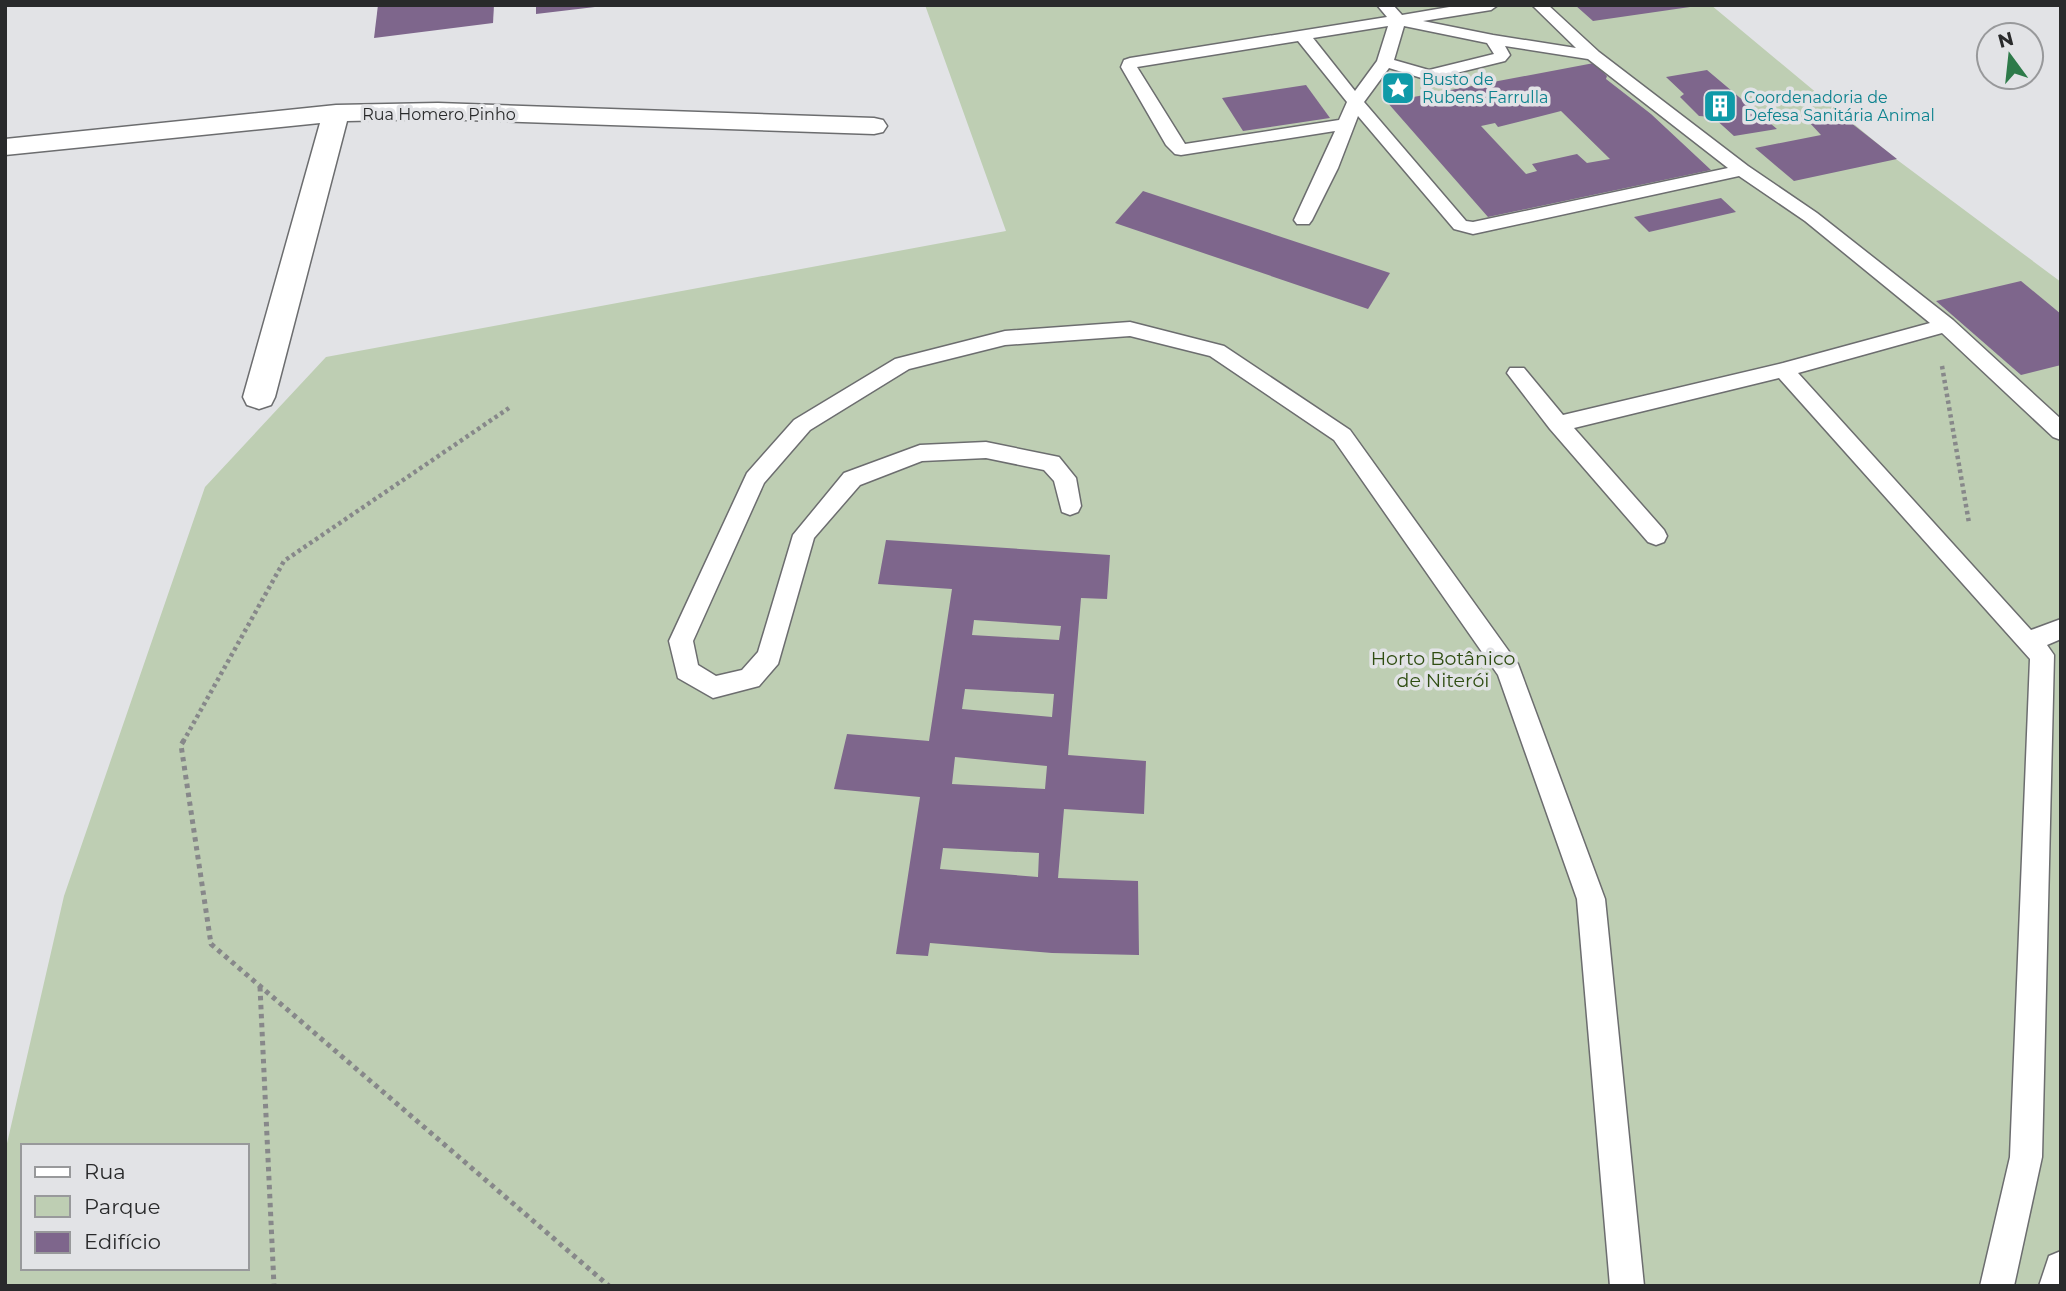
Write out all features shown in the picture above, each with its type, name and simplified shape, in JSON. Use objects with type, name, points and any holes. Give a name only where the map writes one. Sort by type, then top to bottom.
[{"type":"street","name":"Rua Homero Pinho","points":[[5,147],[336,113],[438,111],[874,126]]},
{"type":"street","points":[[259,397],[336,113]]},
{"type":"lane","points":[[1384,5],[1398,20],[1493,40],[1593,55]]},
{"type":"lane","points":[[1348,124],[1181,150],[1175,145],[1129,67],[1134,61],[1491,5]]},
{"type":"lane","points":[[1539,5],[1593,55],[1742,170],[1811,217],[1941,326],[2061,432]]},
{"type":"lane","points":[[1303,219],[1348,124],[1354,102],[1385,62],[1398,20]]},
{"type":"lane","points":[[1303,36],[1354,102],[1460,225],[1466,227],[1473,228],[1742,170]]},
{"type":"lane","points":[[1385,62],[1428,75],[1499,58],[1502,55],[1493,40]]},
{"type":"lane","points":[[1558,425],[1783,370],[1941,326]]},
{"type":"lane","points":[[1070,506],[1065,478],[1051,463],[986,450],[920,453],[852,479],[804,535],[769,657],[750,679],[713,687],[687,671],[681,641],[755,479],[802,425],[902,364],[1005,338],[1130,330],[1217,351],[1342,435],[1509,671],[1591,899],[1627,1286]]},
{"type":"lane","points":[[1783,370],[1980,590],[2043,656]]},
{"type":"lane","points":[[1517,373],[1558,425],[1656,536]]},
{"type":"lane","points":[[1997,1286],[2026,1157],[2043,656],[2061,629]]},
{"type":"lane","points":[[2056,1286],[2061,1268]]},
{"type":"path","points":[[1941,326],[1980,590]]},
{"type":"path","points":[[509,408],[284,561],[181,745],[211,944],[609,1286]]},
{"type":"path","points":[[260,986],[274,1286]]},
{"type":"green space","name":"Horto Botânico de Niterói","points":[[925,5],[1711,5],[1896,159],[2061,282],[2061,1286],[5,1286],[5,1152],[64,896],[205,487],[326,357],[1006,231]]},
{"type":"building","points":[[378,5],[494,5],[493,23],[374,38]]},
{"type":"building","points":[[536,5],[595,5],[595,7],[536,14]]},
{"type":"building","points":[[1575,5],[1690,5],[1690,7],[1593,21]]},
{"type":"building","points":[[1594,63],[1607,76],[1606,79],[1651,114],[1711,170],[1488,217],[1387,102]],"holes":[[[1561,111],[1610,159],[1587,163],[1577,154],[1532,164],[1537,171],[1526,174],[1481,126],[1495,123],[1498,127]]]},
{"type":"building","name":"Coordenadoria de Defesa Sanitária Animal","points":[[1707,70],[1777,129],[1734,136],[1713,117],[1699,116],[1680,97],[1684,94],[1666,77]]},
{"type":"building","points":[[1306,85],[1330,118],[1243,131],[1222,98]]},
{"type":"building","points":[[1841,115],[1897,159],[1794,181],[1755,148],[1821,135],[1809,122]]},
{"type":"building","points":[[1143,191],[1390,273],[1368,309],[1115,223]]},
{"type":"building","points":[[1721,198],[1736,212],[1649,232],[1634,217]]},
{"type":"building","points":[[2021,281],[2061,314],[2061,365],[2021,375],[1936,301]]},
{"type":"building","points":[[886,540],[1110,555],[1107,599],[1081,598],[1068,755],[1146,761],[1144,814],[1064,809],[1058,878],[1138,881],[1139,955],[1052,953],[930,943],[928,956],[896,954],[920,797],[834,789],[847,734],[929,741],[952,589],[878,584]],"holes":[[[974,620],[1061,626],[1059,640],[972,635]],[[965,689],[1054,694],[1052,717],[962,709]],[[955,757],[1047,766],[1045,789],[952,784]],[[943,848],[1039,853],[1038,877],[940,869]]]},
{"type":"place","name":"Busto de Rubens Farrulla","points":[[1398,88]]},
{"type":"place","name":"Coordenadoria de Defesa Sanitária Animal","points":[[1720,106]]}]
